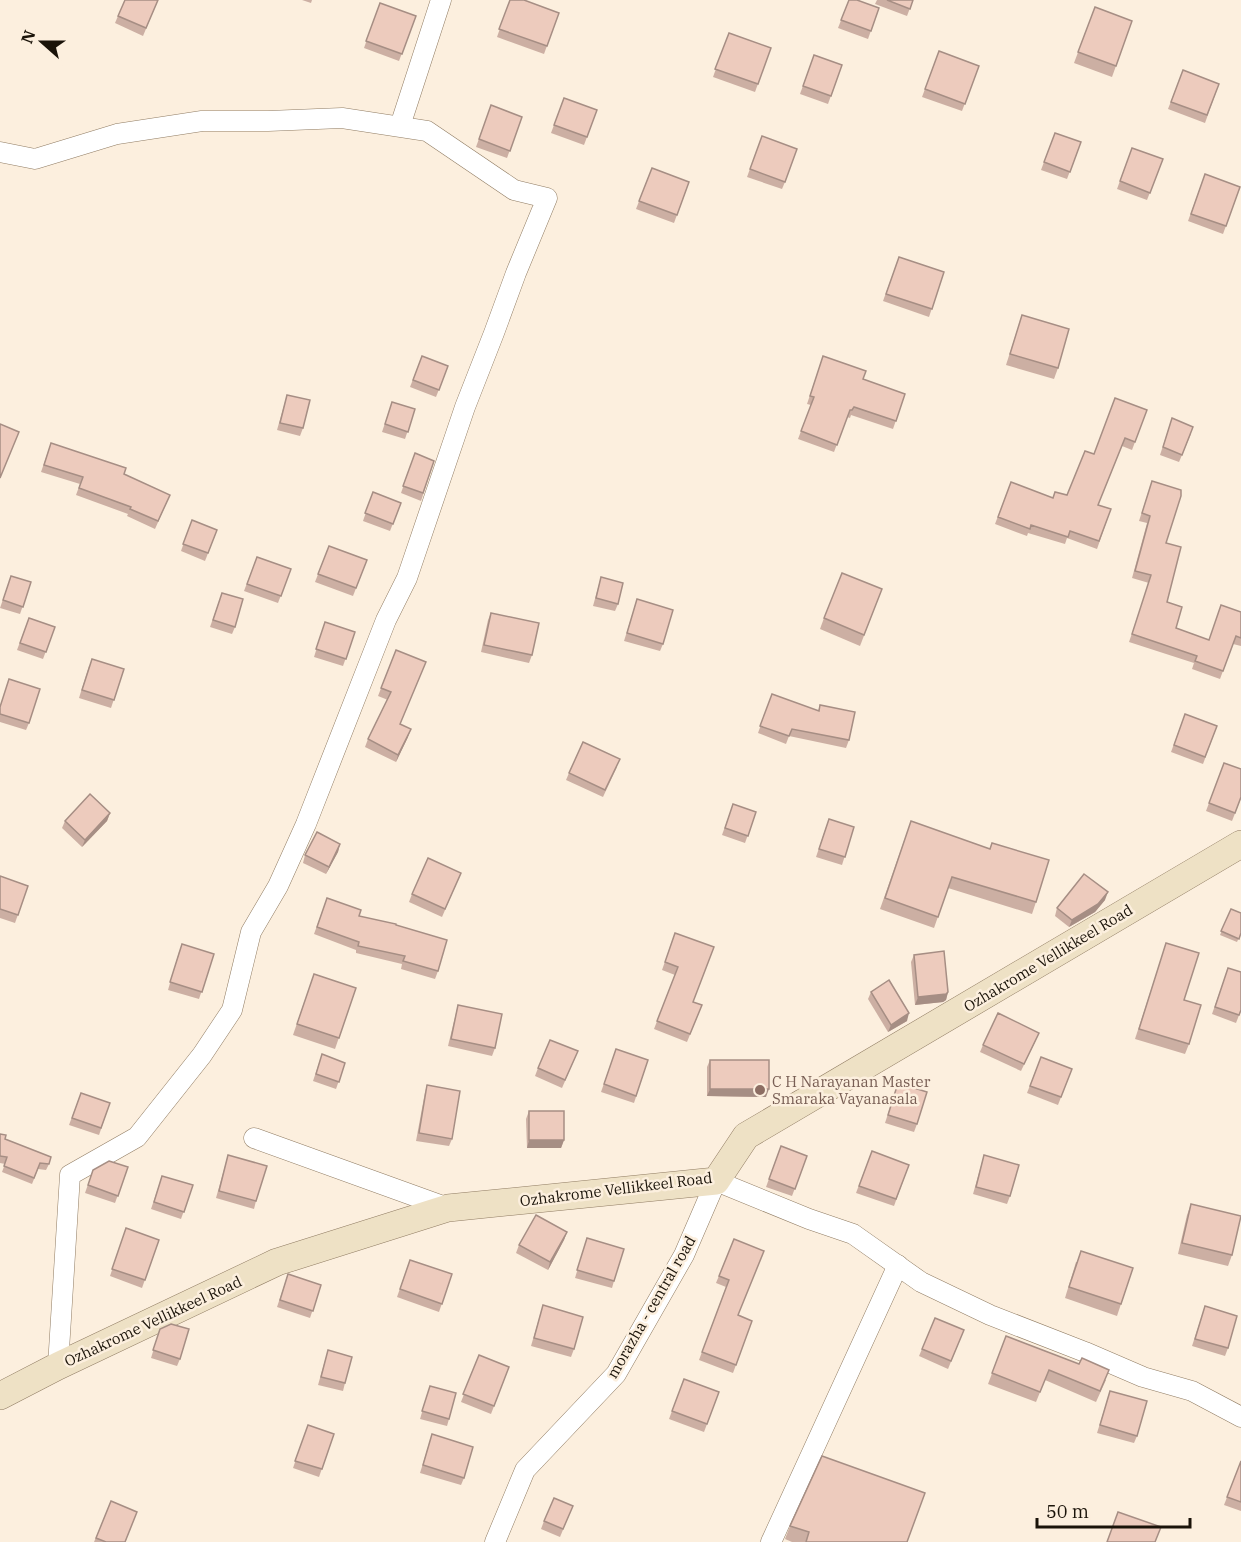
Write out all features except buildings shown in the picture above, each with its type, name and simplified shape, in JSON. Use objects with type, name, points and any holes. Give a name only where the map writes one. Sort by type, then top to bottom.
[{"type":"main road","name":"Ozhakrome Vellikkeel Road","points":[[0,1396],[277,1262],[448,1208],[716,1181],[746,1136],[1241,844]]},
{"type":"street","points":[[400,126],[441,0]]},
{"type":"street","points":[[0,152],[35,159],[117,134],[202,121],[342,118],[427,131],[514,190],[547,198],[465,407],[407,578],[386,620],[335,748],[321,790],[279,886],[251,932],[232,1010],[202,1055],[137,1137],[70,1175],[58,1366]]},
{"type":"street","points":[[254,1138],[448,1208]]},
{"type":"street","points":[[716,1181],[809,1219],[853,1234],[921,1282],[990,1316],[1143,1377],[1192,1391],[1241,1417]]},
{"type":"street","name":"morazha - central road","points":[[495,1542],[525,1470],[616,1374],[684,1255],[716,1181]]},
{"type":"street","points":[[771,1542],[898,1265]]},
{"type":"place","name":"C H Narayanan Master Smaraka Vayanasala","points":[[760,1090]]}]
